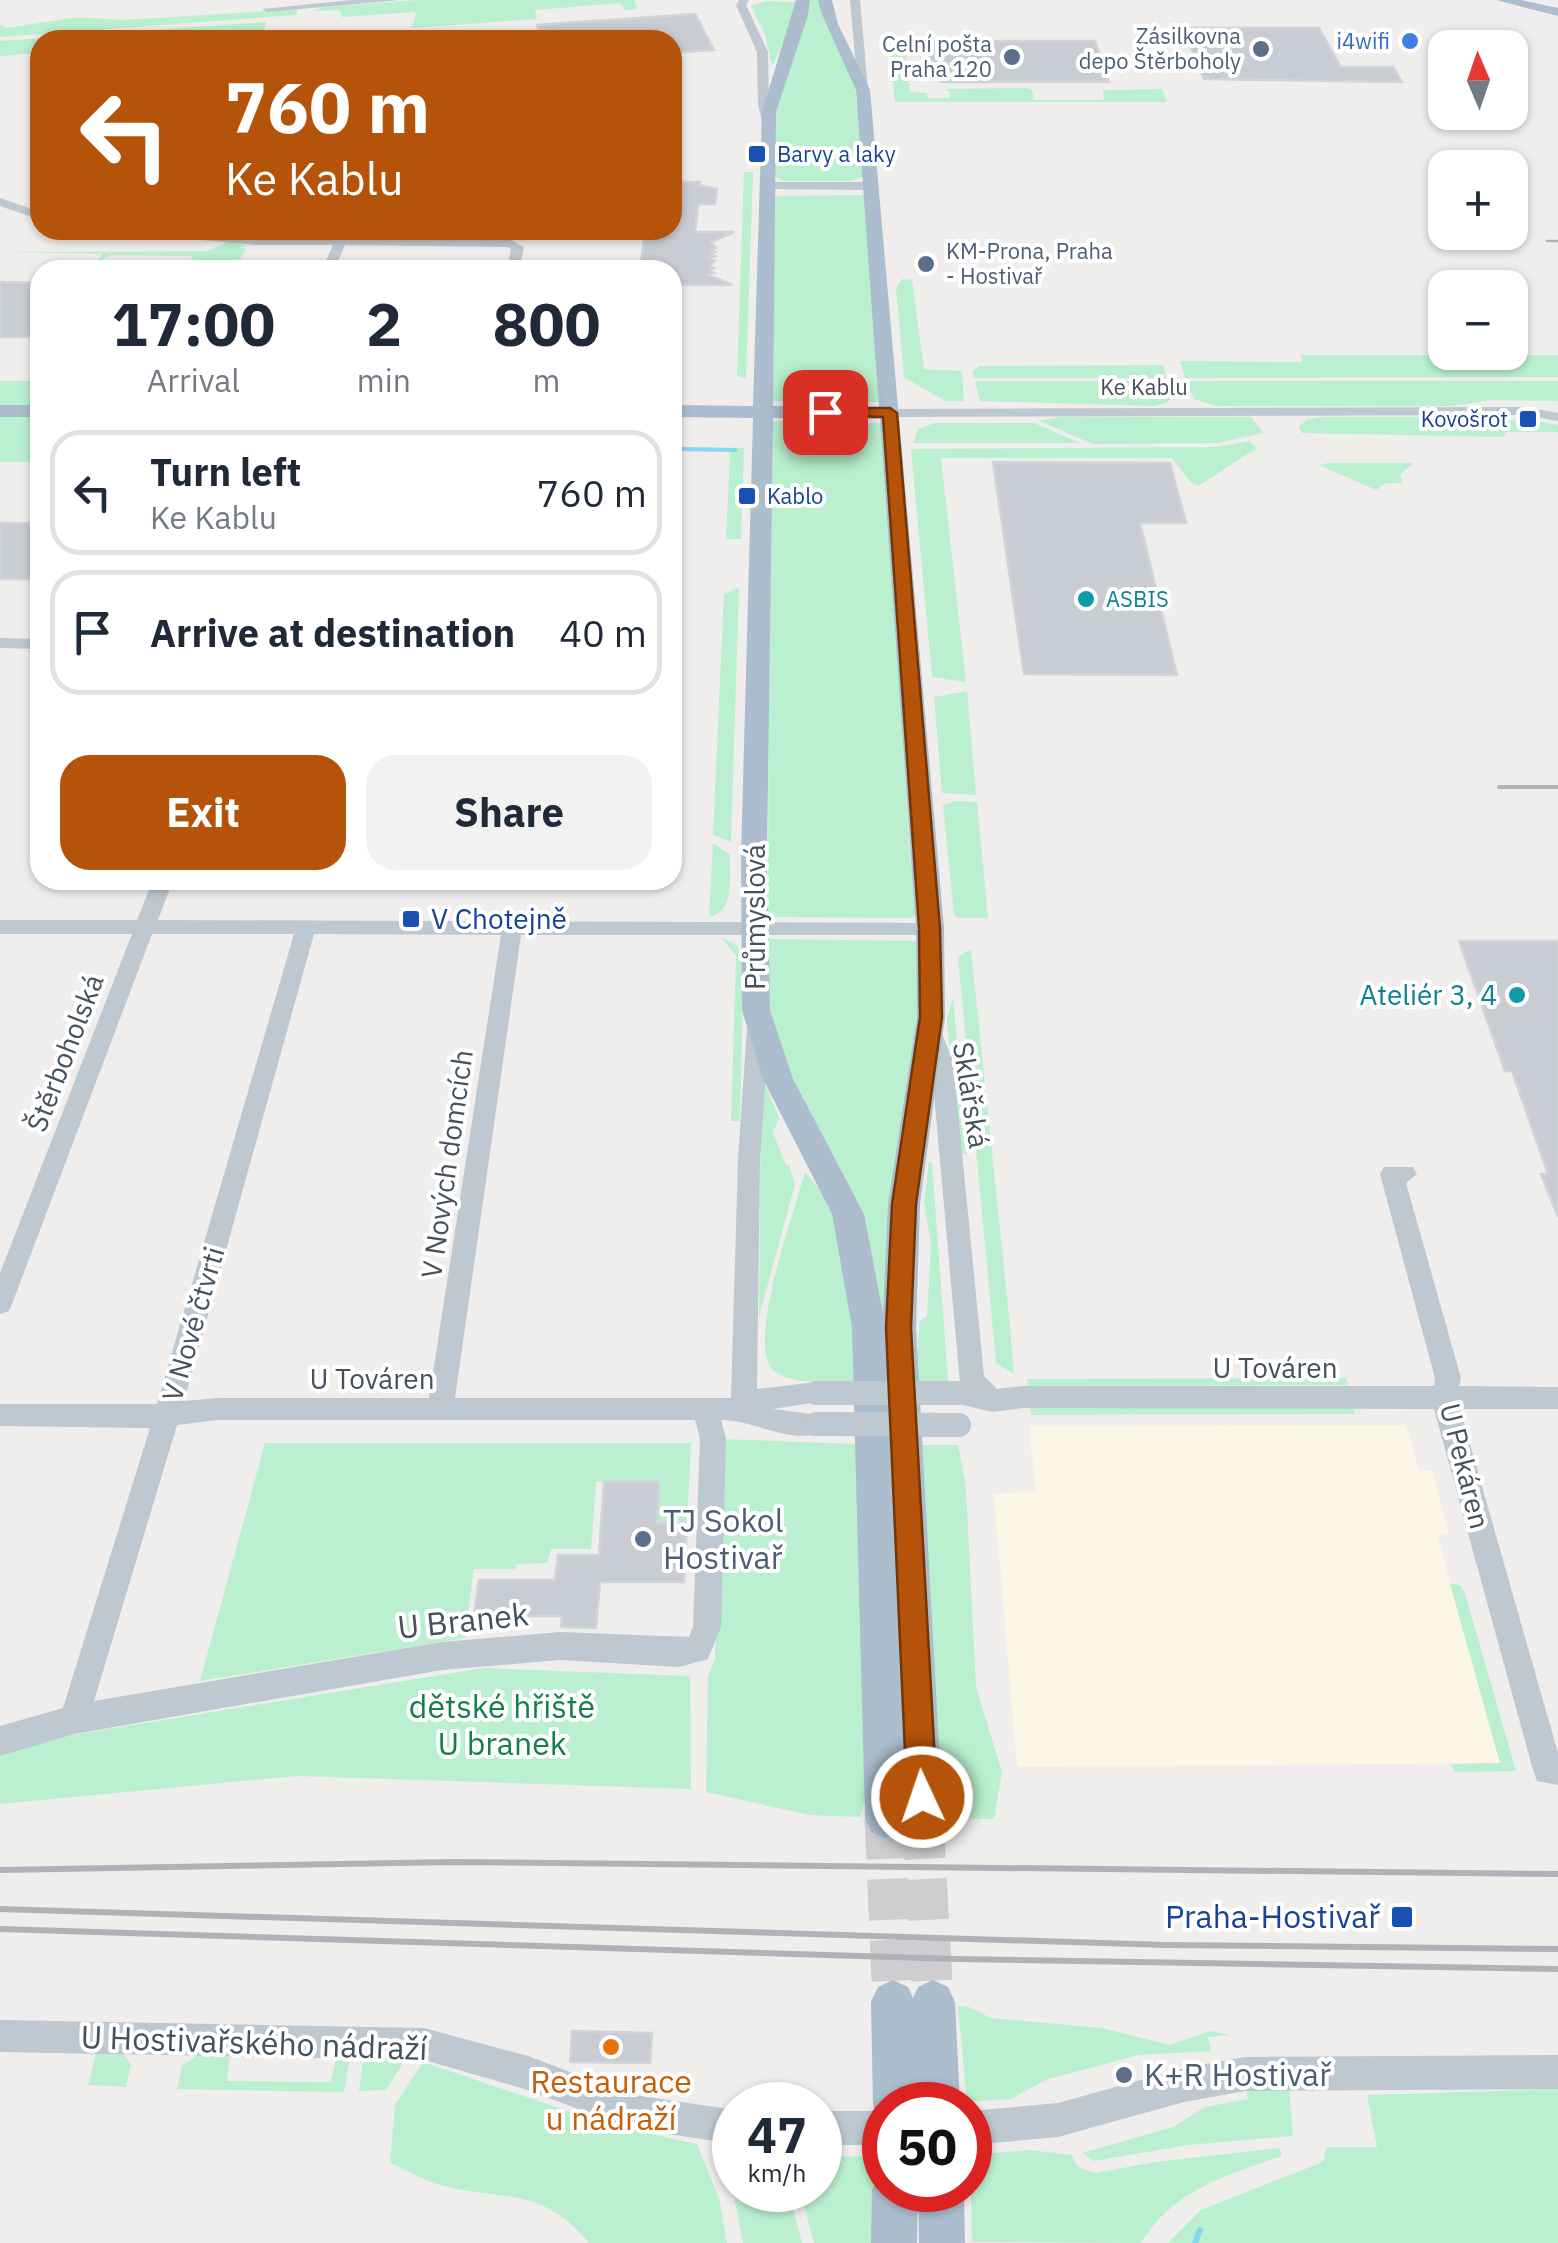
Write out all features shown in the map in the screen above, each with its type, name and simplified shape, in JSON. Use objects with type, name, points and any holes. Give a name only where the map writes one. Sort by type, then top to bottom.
[{"type":"main road","name":"Průmyslová","points":[[803,0],[798,28],[774,81],[769,126],[753,928],[758,1027],[778,1078],[848,1214],[859,1262],[870,1327],[904,1818],[899,1328],[904,1204],[930,1030],[930,928],[863,90],[854,62],[832,25],[825,0]]},
{"type":"main road","points":[[1503,0],[1558,12]]},
{"type":"main road","points":[[708,411],[745,400],[764,379]]},
{"type":"main road","points":[[0,410],[30,410]]},
{"type":"main road","name":"Ke Kablu","points":[[682,411],[890,413]]},
{"type":"main road","points":[[708,411],[748,423],[762,437]]},
{"type":"main road","points":[[892,2082],[913,2002],[932,2082]]},
{"type":"main road","points":[[894,2243],[895,2212]]},
{"type":"main road","points":[[941,2212],[942,2243]]},
{"type":"street","points":[[267,9],[395,0]]},
{"type":"street","points":[[744,0],[741,5],[765,64],[761,111],[769,126]]},
{"type":"street","points":[[855,0],[863,90]]},
{"type":"street","points":[[768,186],[872,186]]},
{"type":"street","points":[[0,202],[30,212]]},
{"type":"street","points":[[237,240],[503,242],[518,247],[515,260]]},
{"type":"street","points":[[332,260],[340,242]]},
{"type":"street","points":[[888,386],[905,402],[936,413]]},
{"type":"street","name":"Ke Kablu","points":[[890,413],[1525,411],[1558,417]]},
{"type":"street","points":[[892,446],[907,425],[936,413]]},
{"type":"street","points":[[0,643],[30,644]]},
{"type":"street","name":"Štěrboholská","points":[[0,1304],[160,890]]},
{"type":"street","points":[[0,927],[930,928]]},
{"type":"street","name":"V Nové čtvrti","points":[[74,1719],[167,1415],[306,928]]},
{"type":"street","name":"V Nových domcích","points":[[440,1409],[512,928]]},
{"type":"street","points":[[744,1409],[750,1159],[758,1027]]},
{"type":"street","name":"Sklářská","points":[[930,1030],[942,1061],[972,1381],[992,1401]]},
{"type":"street","name":"U Pekáren","points":[[1405,1174],[1392,1174],[1448,1378],[1444,1398],[1553,1770]]},
{"type":"street","name":"U Továren","points":[[744,1409],[762,1399],[816,1393],[956,1393],[992,1401],[1024,1397],[1558,1398]]},
{"type":"street","name":"U Továren","points":[[0,1415],[167,1415],[218,1409],[744,1409],[766,1420],[816,1424],[959,1426],[992,1401]]},
{"type":"street","name":"U Branek","points":[[0,1741],[74,1719],[460,1654],[560,1646],[679,1654],[698,1649],[707,1627],[712,1476],[713,1438],[705,1409]]},
{"type":"street","name":"U Hostivařského nádraží","points":[[0,2036],[424,2044],[528,2073],[628,2111],[712,2124]]},
{"type":"street","points":[[992,2126],[1058,2120],[1184,2084],[1245,2074],[1558,2072]]},
{"type":"shaded area","points":[[1406,1425],[1419,1471],[1432,1471],[1449,1534],[1437,1535],[1500,1763],[1017,1767],[994,1494],[1036,1492],[1029,1426]]},
{"type":"green space","points":[[417,0],[634,0],[637,9],[625,10],[621,3],[535,10],[537,19],[412,28],[416,12],[342,17],[340,10],[314,11],[322,7]]},
{"type":"green space","points":[[808,0],[821,0],[855,85],[863,177],[849,181],[783,181],[775,176],[774,116]]},
{"type":"green space","points":[[766,1],[796,2],[791,27],[772,66],[765,34],[751,6]]},
{"type":"green space","points":[[298,9],[296,15],[94,30],[30,30],[30,35],[0,37],[0,24],[6,28],[78,17],[122,20]]},
{"type":"green space","points":[[266,22],[264,30],[154,30]]},
{"type":"green space","points":[[30,39],[30,54],[0,56],[0,41]]},
{"type":"green space","points":[[904,41],[910,92],[927,93],[928,98],[950,98],[945,89],[1027,88],[1032,90],[1034,100],[1104,100],[1103,90],[1162,89],[1167,102],[895,102],[889,46]]},
{"type":"green space","points":[[744,172],[753,172],[746,378],[737,376]]},
{"type":"green space","points":[[864,195],[882,402],[770,401],[774,196]]},
{"type":"green space","points":[[229,241],[247,246],[240,247],[246,249],[239,260],[111,255],[99,260],[102,254],[0,252],[208,251]]},
{"type":"green space","points":[[902,279],[912,280],[924,369],[962,371],[964,401],[945,401],[904,377],[896,288]]},
{"type":"green space","points":[[1301,355],[1428,355],[1428,370],[1528,370],[1528,355],[1558,355],[1558,377],[1185,378],[1180,361],[1302,362]]},
{"type":"green space","points":[[1163,365],[1166,378],[974,378],[973,371],[979,366]]},
{"type":"green space","points":[[0,381],[30,381],[30,406],[0,406]]},
{"type":"green space","points":[[975,381],[1169,381],[1173,396],[1155,406],[980,401]]},
{"type":"green space","points":[[1186,381],[1558,381],[1558,401],[1491,400],[1452,406],[1216,406],[1194,399]]},
{"type":"green space","points":[[30,414],[30,462],[0,462],[0,415]]},
{"type":"green space","points":[[1061,417],[1251,417],[1263,433],[1217,443],[1093,444],[1039,421]]},
{"type":"green space","points":[[1308,419],[1542,422],[1558,425],[1558,432],[1506,432],[1503,437],[1302,433],[1299,426]]},
{"type":"green space","points":[[770,421],[883,423],[910,857],[919,914],[911,918],[770,917],[762,913],[768,892]]},
{"type":"green space","points":[[935,423],[1034,423],[1080,443],[913,443],[918,429]]},
{"type":"green space","points":[[1250,441],[1257,448],[1198,486],[1190,482],[1172,458],[941,458],[966,682],[932,677],[911,449],[1215,447]]},
{"type":"green space","points":[[682,447],[744,448],[741,539],[726,539],[730,451],[682,451]]},
{"type":"green space","points":[[1319,465],[1412,465],[1400,474],[1403,483],[1386,483],[1376,490]]},
{"type":"green space","points":[[739,587],[731,842],[713,835],[724,594]]},
{"type":"green space","points":[[967,691],[976,795],[942,793],[934,697]]},
{"type":"green space","points":[[977,802],[988,918],[954,915],[943,805]]},
{"type":"green space","points":[[713,843],[730,855],[730,883],[724,908],[709,917]]},
{"type":"green space","points":[[721,937],[736,945],[744,958],[740,1121],[731,1121],[736,956]]},
{"type":"green space","points":[[768,939],[918,941],[922,966],[887,1315],[879,1315],[768,1022]]},
{"type":"green space","points":[[971,949],[1014,1374],[996,1363],[958,957]]},
{"type":"green space","points":[[953,997],[967,1154],[958,1154],[947,1019]]},
{"type":"green space","points":[[761,1074],[779,1118],[773,1133],[795,1184],[759,1317]]},
{"type":"green space","points":[[929,1162],[948,1381],[915,1381],[920,1321],[927,1317],[931,1244],[924,1202]]},
{"type":"green space","points":[[805,1172],[829,1201],[855,1305],[857,1381],[793,1379],[774,1371],[766,1357],[768,1307]]},
{"type":"green space","points":[[1346,1378],[1348,1385],[1028,1386],[1027,1379]]},
{"type":"green space","points":[[1353,1407],[1355,1414],[1031,1415],[1030,1408]]},
{"type":"green space","points":[[720,1439],[857,1444],[871,1778],[860,1817],[810,1815],[706,1792],[708,1676],[715,1659]]},
{"type":"green space","points":[[265,1443],[691,1443],[687,1524],[657,1523],[658,1482],[596,1482],[591,1549],[551,1549],[547,1563],[516,1564],[515,1569],[474,1569],[465,1638],[200,1681]]},
{"type":"green space","points":[[919,1445],[958,1445],[966,1488],[976,1687],[1002,1772],[994,1819],[952,1818],[940,1789]]},
{"type":"green space","points":[[1450,1584],[1460,1585],[1465,1593],[1516,1771],[1454,1772],[1452,1764],[1500,1763]]},
{"type":"green space","name":"dětské hřiště U branek","points":[[484,1668],[690,1676],[691,1789],[297,1776],[0,1804],[0,1752],[33,1741]]},
{"type":"green space","points":[[958,2006],[991,2018],[1102,2028],[1170,2045],[1211,2031],[1230,2035],[1208,2037],[1211,2051],[1139,2055],[1048,2079],[1011,2099],[992,2100],[992,2082],[965,2082]]},
{"type":"green space","points":[[96,2054],[123,2054],[131,2064],[126,2087],[88,2085]]},
{"type":"green space","points":[[196,2056],[230,2057],[227,2081],[331,2082],[336,2058],[350,2058],[344,2092],[177,2089],[182,2066]]},
{"type":"green space","points":[[363,2059],[404,2062],[386,2090],[359,2091]]},
{"type":"green space","points":[[423,2062],[606,2124],[697,2144],[712,2181],[712,2212],[721,2212],[727,2243],[589,2243],[555,2212],[538,2204],[421,2178],[390,2163],[395,2105]]},
{"type":"green space","points":[[1289,2086],[1293,2136],[1188,2145],[1094,2161],[1082,2153],[1173,2127],[1205,2107],[1248,2099],[1246,2089]]},
{"type":"green space","points":[[1558,2089],[1558,2243],[1168,2243],[1201,2210],[1318,2164],[1324,2160],[1326,2147],[1377,2147],[1367,2095]]},
{"type":"green space","points":[[1279,2148],[1282,2156],[1221,2178],[1185,2197],[1168,2210],[1141,2243],[972,2242],[971,2212],[992,2212],[992,2153],[1030,2150],[1072,2155],[1078,2167],[1096,2173]]},
{"type":"green space","points":[[842,2156],[862,2157],[862,2212],[874,2212],[873,2243],[814,2243],[806,2212],[842,2212]]},
{"type":"green space","points":[[737,2212],[794,2212],[802,2243],[743,2243]]},
{"type":"building","points":[[695,14],[714,50],[682,52],[682,30],[538,30],[537,25]]},
{"type":"building","name":"Zásilkovna depo Štěrboholy","points":[[1182,28],[1319,28],[1341,67],[1393,67],[1402,82],[1204,79]]},
{"type":"building","points":[[922,41],[1095,41],[1109,82],[941,82],[940,77],[928,77]]},
{"type":"building","points":[[682,182],[700,182],[699,185],[717,189],[715,204],[698,204],[695,232],[734,232],[711,242],[716,248],[711,250],[715,256],[710,258],[715,260],[710,266],[714,268],[709,270],[714,273],[709,275],[732,285],[682,285],[682,260],[641,260],[644,240],[682,240]]},
{"type":"building","points":[[0,282],[30,283],[30,337],[0,337]]},
{"type":"building","name":"ASBIS","points":[[993,462],[1170,463],[1186,523],[1140,523],[1177,675],[1024,674]]},
{"type":"building","points":[[0,523],[30,523],[30,579],[0,579]]},
{"type":"building","name":"Ateliér 3, 4","points":[[1459,941],[1558,941],[1558,1217],[1541,1174],[1548,1174],[1512,1071],[1505,1071]]},
{"type":"building","name":"TJ Sokol Hostivař","points":[[604,1482],[659,1482],[657,1523],[687,1524],[684,1582],[600,1582],[596,1628],[561,1627],[562,1616],[474,1616],[479,1580],[555,1580],[558,1555],[599,1555]]},
{"type":"building","name":"Restaurace u nádraží","points":[[572,2031],[652,2033],[650,2063],[570,2062]]},
{"type":"waterway","points":[[682,449],[736,450]]},
{"type":"waterway","points":[[1195,2243],[1200,2230]]},
{"type":"tunnel","points":[[885,1818],[893,2002]]},
{"type":"tunnel","points":[[923,1818],[933,2002]]},
{"type":"railway","points":[[1547,241],[1558,241]]},
{"type":"railway","points":[[1499,787],[1558,787]]},
{"type":"railway","points":[[0,1870],[454,1862],[1558,1874]]},
{"type":"railway","points":[[0,1909],[1166,1945],[1558,1949]]},
{"type":"railway","points":[[0,1929],[957,1959],[1558,1969]]},
{"type":"place","name":"i4wifi","points":[[1410,41]]},
{"type":"place","name":"Zásilkovna depo Štěrboholy","points":[[1261,49]]},
{"type":"place","name":"Celní pošta Praha 120","points":[[1012,57]]},
{"type":"place","name":"Barvy a laky","points":[[757,154]]},
{"type":"place","name":"KM-Prona, Praha - Hostivař","points":[[926,264]]},
{"type":"place","name":"Kovošrot","points":[[1528,419]]},
{"type":"place","name":"Kablo","points":[[747,496]]},
{"type":"place","name":"ASBIS","points":[[1086,599]]},
{"type":"place","name":"V Chotejně","points":[[411,919]]},
{"type":"place","name":"Ateliér 3, 4","points":[[1517,995]]},
{"type":"place","name":"TJ Sokol Hostivař","points":[[643,1539]]},
{"type":"place","name":"Praha-Hostivař","points":[[1402,1917]]},
{"type":"place","name":"Restaurace u nádraží","points":[[611,2047]]},
{"type":"place","name":"K+R Hostivař","points":[[1124,2075]]},
{"type":"route","points":[[825,412],[890,413],[930,928],[931,1017],[904,1204],[899,1328],[922,1797]]}]
